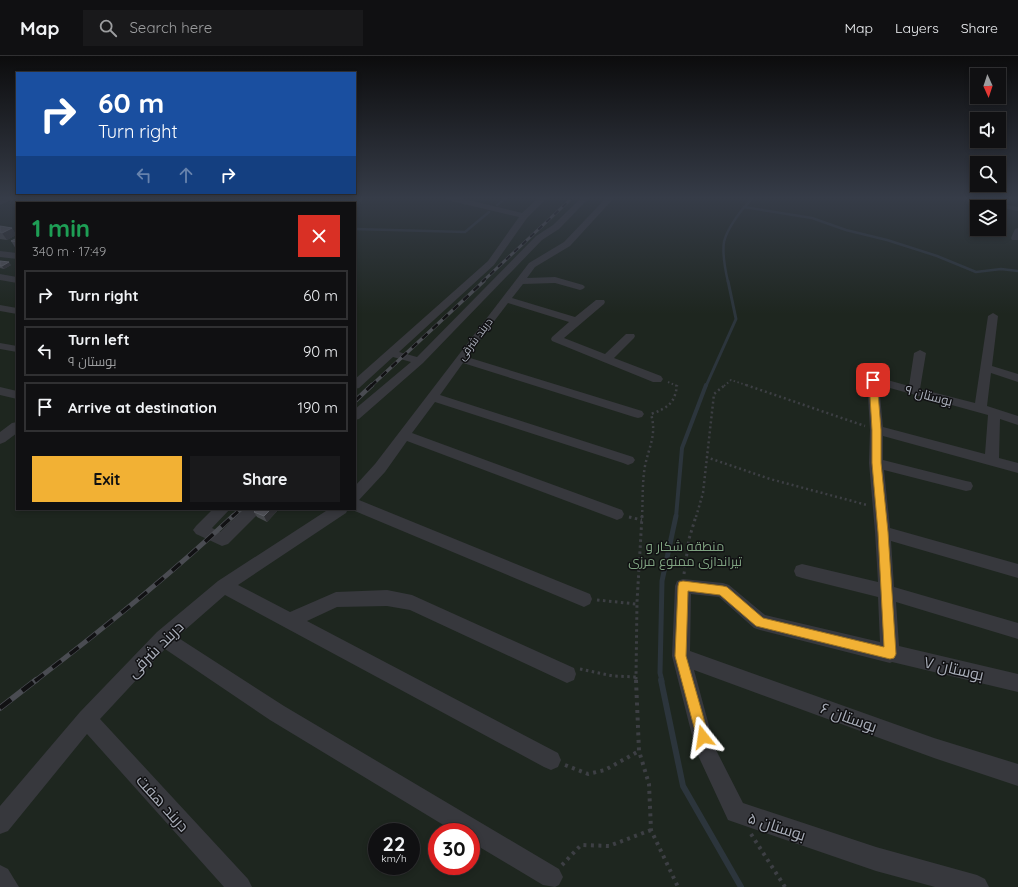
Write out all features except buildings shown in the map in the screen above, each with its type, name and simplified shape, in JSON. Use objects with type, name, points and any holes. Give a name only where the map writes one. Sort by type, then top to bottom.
[{"type":"street","points":[[356,384],[491,263],[509,237]]},
{"type":"street","points":[[356,415],[419,361],[541,237]]},
{"type":"street","name":"دربند شرقی","points":[[356,495],[380,468],[460,359],[532,265],[566,244],[573,237]]},
{"type":"street","points":[[0,254],[16,256]]},
{"type":"street","points":[[0,277],[16,280]]},
{"type":"street","points":[[520,281],[556,280],[580,287]]},
{"type":"street","points":[[506,299],[577,321]]},
{"type":"street","points":[[600,302],[556,339],[657,379]]},
{"type":"street","points":[[0,308],[16,311]]},
{"type":"street","points":[[980,408],[993,316]]},
{"type":"street","points":[[607,359],[630,336]]},
{"type":"street","points":[[0,346],[16,349]]},
{"type":"street","points":[[390,353],[419,361]]},
{"type":"street","points":[[914,391],[920,353]]},
{"type":"street","points":[[460,359],[638,414]]},
{"type":"street","points":[[985,368],[1018,378]]},
{"type":"street","name":"بوستان ۹","points":[[890,654],[883,532],[876,463],[877,430],[873,380],[980,408],[1018,421]]},
{"type":"street","points":[[0,392],[16,395]]},
{"type":"street","points":[[432,397],[628,460]]},
{"type":"street","points":[[992,460],[994,413]]},
{"type":"street","points":[[0,439],[16,427]]},
{"type":"street","points":[[877,430],[1018,468]]},
{"type":"street","points":[[404,436],[617,514]]},
{"type":"street","points":[[876,463],[966,486]]},
{"type":"street","points":[[356,505],[584,599]]},
{"type":"street","points":[[222,510],[201,530],[222,540],[253,510]]},
{"type":"street","name":"دربند شرقی","points":[[0,823],[87,720],[163,638],[224,586],[339,510]]},
{"type":"street","points":[[883,532],[1018,571]]},
{"type":"street","points":[[802,571],[887,592],[1018,631]]},
{"type":"street","points":[[224,586],[551,760]]},
{"type":"street","name":"بوستان ۷","points":[[683,586],[723,590],[760,622],[890,654],[1018,683]]},
{"type":"street","name":"بوستان ۵","points":[[683,586],[680,656],[706,751],[736,812],[876,859],[976,887]]},
{"type":"street","points":[[289,621],[336,600],[388,598],[412,603],[567,674]]},
{"type":"street","points":[[163,638],[277,713],[551,877]]},
{"type":"street","name":"بوستان ۶","points":[[680,656],[934,748],[1018,775]]},
{"type":"street","name":"دربند هفت","points":[[87,720],[240,887]]},
{"type":"street","points":[[0,877],[7,887]]},
{"type":"path","points":[[657,379],[676,385],[676,393],[667,408],[651,414],[655,424],[654,440],[645,467],[636,604],[636,677],[639,751],[649,784],[651,830],[678,887]]},
{"type":"path","points":[[683,586],[688,539],[703,493],[714,394],[731,380],[877,430]]},
{"type":"path","points":[[706,458],[770,479],[881,509]]},
{"type":"path","points":[[584,599],[636,604]]},
{"type":"path","points":[[567,674],[582,668],[613,676],[636,677]]},
{"type":"path","points":[[551,760],[588,774],[605,770],[639,751]]},
{"type":"path","points":[[736,812],[785,887]]},
{"type":"path","points":[[551,877],[581,845],[609,846],[651,830]]},
{"type":"green space","name":"منطقه شکار و تیراندازی ممنوع مرزی","points":[[0,237],[16,237],[16,510],[356,510],[356,237],[1018,237],[1018,887],[0,887]]},
{"type":"waterway","points":[[726,237],[723,247],[728,282]]},
{"type":"waterway","points":[[874,237],[937,256],[976,272],[1001,269],[1018,271]]},
{"type":"waterway","points":[[706,386],[736,319],[728,281]]},
{"type":"waterway","points":[[676,517],[682,448],[706,385]]},
{"type":"waterway","points":[[662,681],[660,673],[662,581],[676,516]]},
{"type":"waterway","points":[[661,680],[683,786],[741,887]]},
{"type":"railway","points":[[482,282],[530,237]]},
{"type":"railway","points":[[371,386],[484,281]]},
{"type":"railway","points":[[356,400],[372,385]]},
{"type":"railway","points":[[232,517],[240,510]]},
{"type":"railway","points":[[35,681],[136,601],[233,516]]},
{"type":"railway","points":[[0,708],[36,680]]},
{"type":"route","points":[[703,737],[680,656],[683,586],[723,590],[760,622],[890,654],[883,532],[876,463],[877,430],[873,380]]}]
